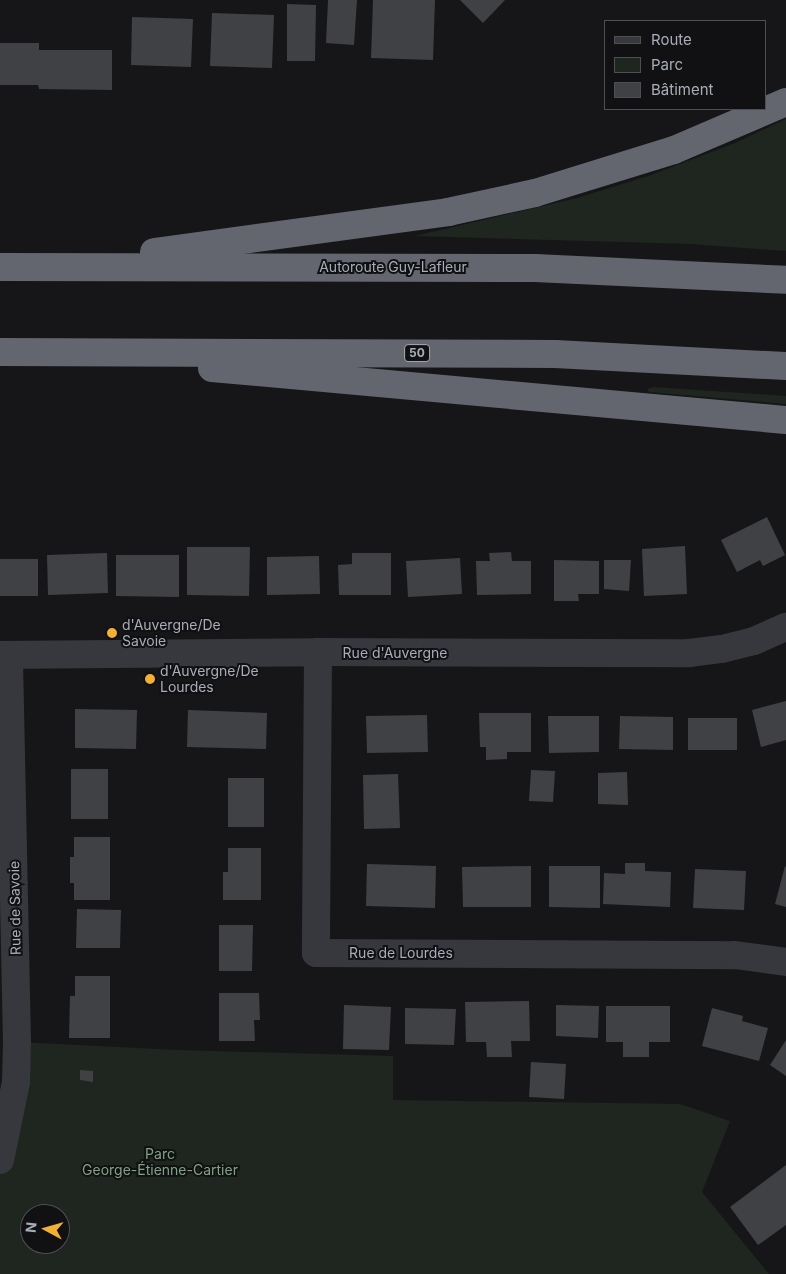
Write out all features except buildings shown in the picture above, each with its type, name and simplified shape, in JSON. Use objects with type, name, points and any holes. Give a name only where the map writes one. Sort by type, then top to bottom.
[{"type":"highway","points":[[50,267],[474,207],[535,193],[626,166],[708,136],[786,102]]},
{"type":"highway","name":"Autoroute Guy-Lafleur","points":[[0,267],[535,268],[786,280]]},
{"type":"highway","name":"50","points":[[0,352],[555,354],[786,366]]},
{"type":"highway","points":[[47,352],[786,420]]},
{"type":"street","name":"Rue d'Auvergne","points":[[5,655],[318,652],[689,653],[722,649],[754,641],[786,627]]},
{"type":"street","name":"Rue de Lourdes","points":[[318,652],[316,953],[735,955],[786,962]]},
{"type":"street","name":"Rue de Savoie","points":[[0,1160],[16,1082],[8,956],[5,655]]},
{"type":"green space","points":[[786,119],[786,251],[691,244],[415,236],[577,198],[651,175],[735,143]]},
{"type":"green space","points":[[654,387],[786,396],[786,404],[649,392],[647,389]]},
{"type":"green space","name":"Parc George-Étienne-Cartier","points":[[17,1042],[178,1050],[393,1056],[393,1100],[680,1104],[730,1121],[702,1192],[769,1274],[0,1274],[0,1160]]},
{"type":"place","name":"d'Auvergne/De Savoie","points":[[112,633]]},
{"type":"place","name":"d'Auvergne/De Lourdes","points":[[150,679]]}]
